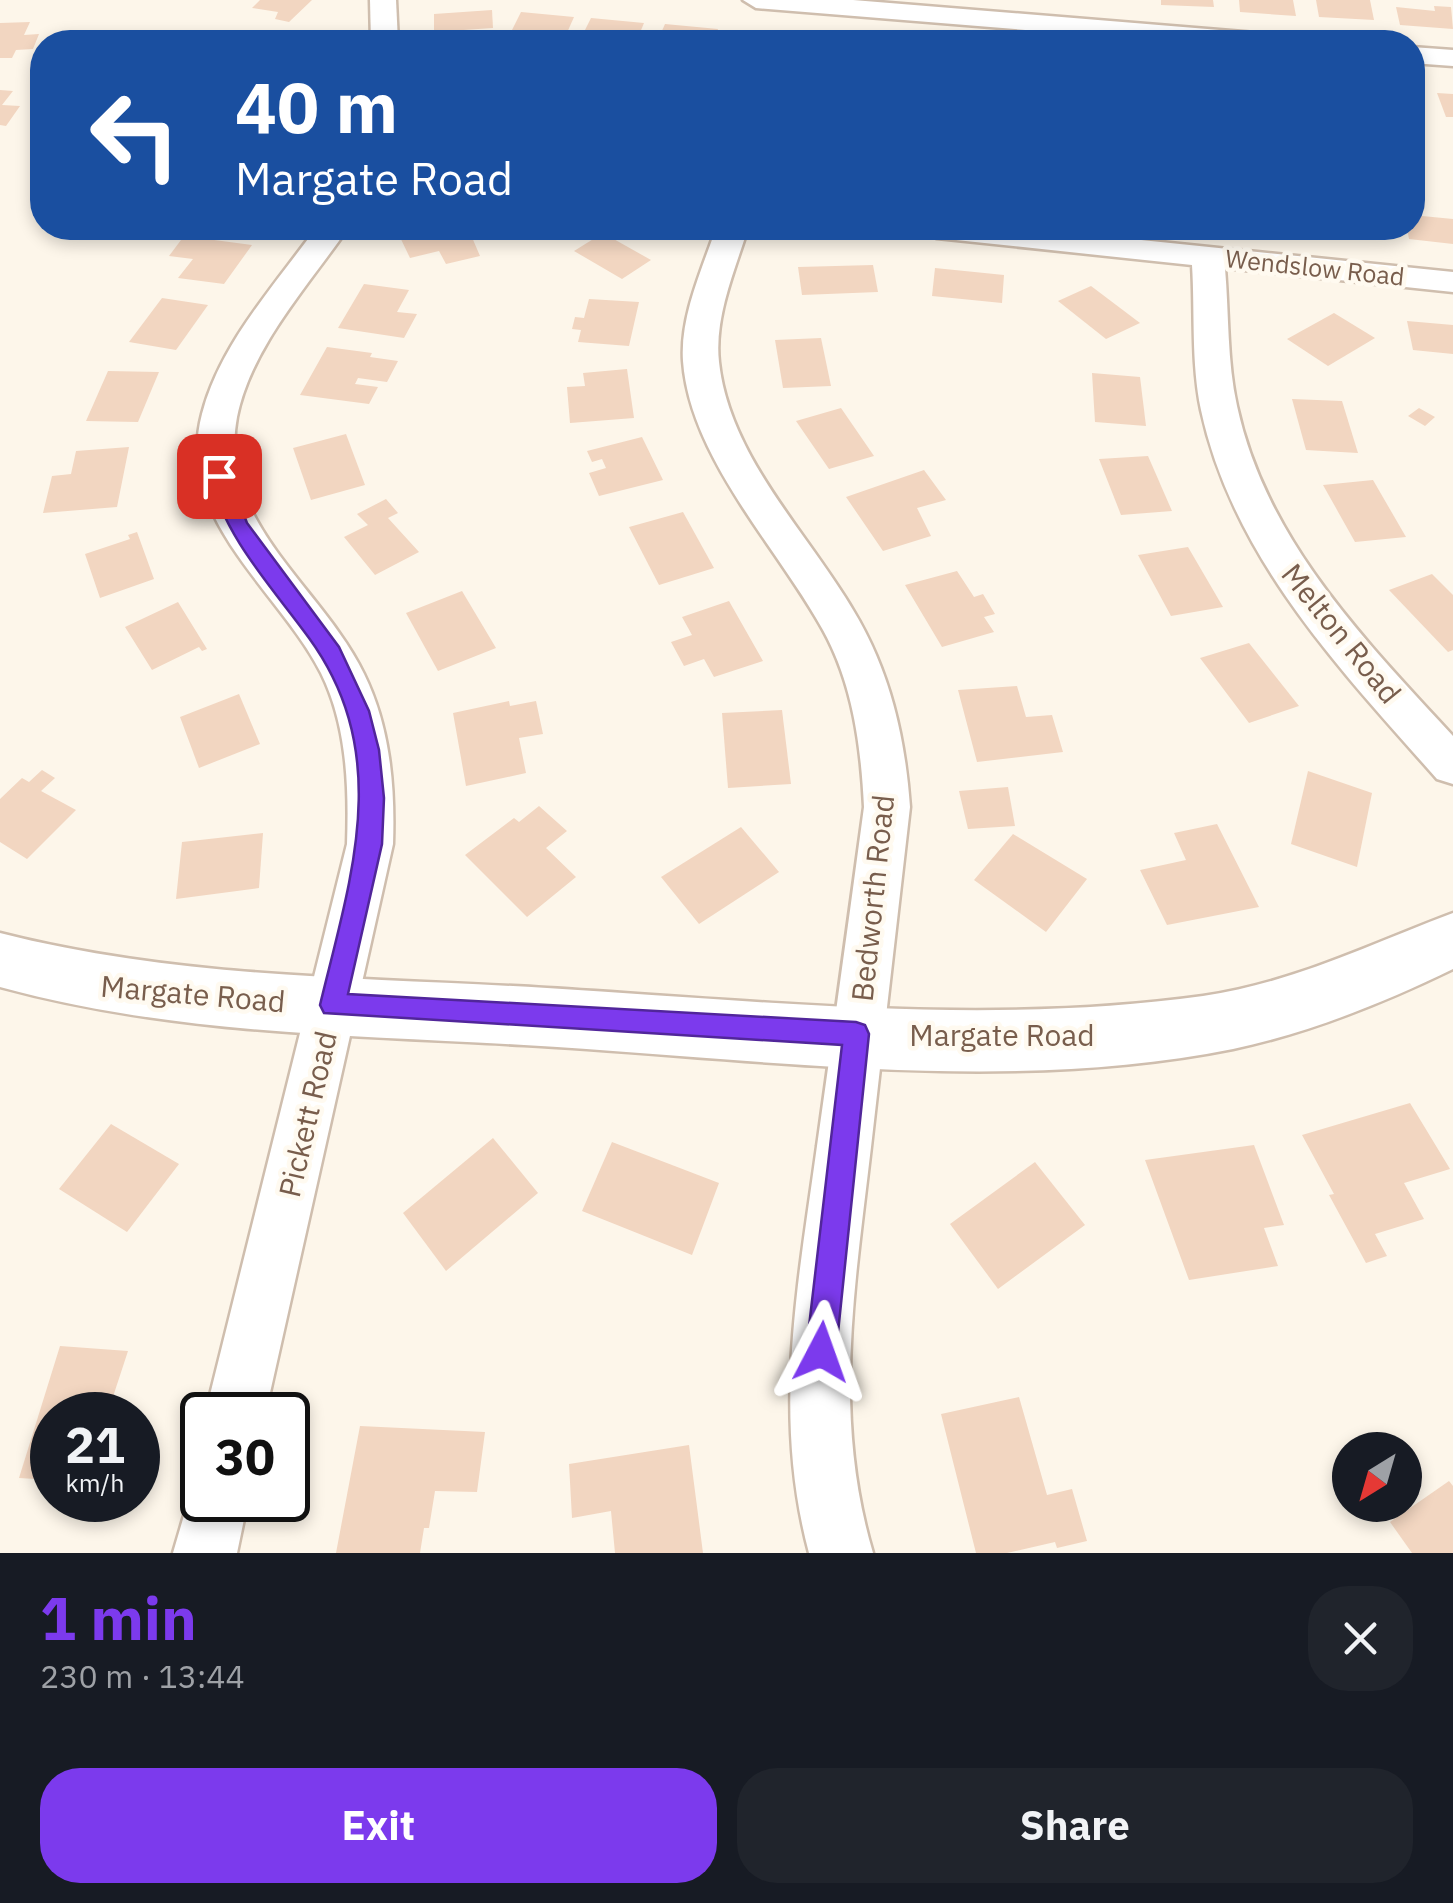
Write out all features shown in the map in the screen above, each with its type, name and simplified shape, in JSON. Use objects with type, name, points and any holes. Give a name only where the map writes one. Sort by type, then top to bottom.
[{"type":"street","points":[[383,0],[384,30]]},
{"type":"street","points":[[756,0],[1122,30]]},
{"type":"street","points":[[1425,55],[1453,58]]},
{"type":"street","name":"Pickett Road","points":[[240,1392],[370,844],[373,798],[368,750],[358,711],[321,634],[254,549],[226,502],[215,446],[218,419],[240,364],[324,240]]},
{"type":"street","name":"Bedworth Road","points":[[729,240],[704,327],[702,364],[706,391],[732,452],[842,626],[876,708],[884,759],[887,807],[823,1316],[818,1424],[830,1514],[840,1553]]},
{"type":"street","name":"Wendslow Road","points":[[1054,240],[1453,282]]},
{"type":"street","name":"Melton Road","points":[[1208,256],[1218,406],[1234,464],[1253,506],[1294,580],[1453,766]]},
{"type":"street","name":"Margate Road","points":[[0,960],[100,986],[333,1005],[856,1034],[1055,1038],[1206,1025],[1337,991],[1453,940]]},
{"type":"street","points":[[205,1553],[211,1522]]},
{"type":"building","points":[[260,0],[312,0],[289,22],[275,19],[278,12],[252,8]]},
{"type":"building","points":[[1161,0],[1213,0],[1214,7],[1161,5]]},
{"type":"building","points":[[1239,0],[1293,0],[1296,16],[1240,12]]},
{"type":"building","points":[[1316,0],[1370,0],[1374,20],[1319,17]]},
{"type":"building","points":[[1434,6],[1451,7],[1453,29],[1400,25],[1396,7],[1435,11]]},
{"type":"building","points":[[492,10],[493,28],[434,30],[434,14]]},
{"type":"building","points":[[521,12],[574,17],[568,30],[512,30]]},
{"type":"building","points":[[591,18],[644,23],[641,30],[585,30]]},
{"type":"building","points":[[30,22],[24,35],[30,35],[30,49],[16,50],[12,58],[0,58],[0,23]]},
{"type":"building","points":[[665,24],[718,29],[718,30],[662,30]]},
{"type":"building","points":[[0,90],[13,91],[2,105],[20,106],[6,126],[0,125]]},
{"type":"building","points":[[1437,93],[1453,94],[1453,117],[1446,117]]},
{"type":"building","points":[[1425,216],[1453,219],[1453,244],[1418,240],[1425,240]]},
{"type":"building","points":[[181,240],[252,245],[224,284],[178,278],[193,259],[169,256]]},
{"type":"building","points":[[401,240],[473,240],[480,256],[446,264],[439,251],[410,258]]},
{"type":"building","points":[[592,240],[615,240],[651,260],[622,279],[574,251]]},
{"type":"building","points":[[873,265],[878,292],[802,295],[798,267]]},
{"type":"building","points":[[935,268],[1004,275],[1002,303],[932,296]]},
{"type":"building","points":[[364,284],[409,290],[397,312],[417,314],[404,338],[338,328]]},
{"type":"building","points":[[1091,286],[1140,323],[1106,339],[1058,301]]},
{"type":"building","points":[[162,298],[208,305],[176,350],[129,342]]},
{"type":"building","points":[[589,299],[639,302],[629,346],[578,342],[581,330],[572,329],[575,317],[584,318]]},
{"type":"building","points":[[1334,313],[1375,338],[1328,366],[1287,339]]},
{"type":"building","points":[[1407,321],[1453,325],[1453,354],[1413,350]]},
{"type":"building","points":[[821,338],[831,386],[783,388],[775,340]]},
{"type":"building","points":[[327,347],[398,361],[387,382],[358,378],[355,384],[378,387],[369,404],[300,395]]},
{"type":"building","points":[[627,369],[634,418],[570,423],[567,387],[585,386],[583,373]]},
{"type":"building","points":[[108,371],[159,372],[138,422],[86,421]]},
{"type":"building","points":[[1092,373],[1140,377],[1146,426],[1095,422]]},
{"type":"building","points":[[1292,399],[1342,401],[1358,453],[1306,450]]},
{"type":"building","points":[[841,408],[874,456],[829,469],[796,421]]},
{"type":"building","points":[[1419,408],[1435,417],[1425,426],[1408,416]]},
{"type":"building","points":[[346,434],[365,485],[311,500],[293,448]]},
{"type":"building","points":[[642,437],[663,480],[599,496],[589,473],[606,468],[602,459],[592,462],[587,451]]},
{"type":"building","points":[[129,447],[117,507],[43,513],[52,476],[71,474],[76,451]]},
{"type":"building","points":[[1148,456],[1172,511],[1121,515],[1099,459]]},
{"type":"building","points":[[924,470],[946,500],[917,508],[931,536],[883,551],[846,497]]},
{"type":"building","points":[[1373,480],[1406,537],[1355,542],[1323,485]]},
{"type":"building","points":[[386,499],[398,513],[388,518],[419,552],[375,575],[344,537],[368,525],[357,514]]},
{"type":"building","points":[[683,512],[714,568],[659,585],[629,527]]},
{"type":"building","points":[[137,532],[154,579],[100,598],[85,554],[130,539],[128,535]]},
{"type":"building","points":[[1188,547],[1223,607],[1171,616],[1138,555]]},
{"type":"building","points":[[957,571],[974,597],[983,594],[995,614],[984,617],[994,632],[942,647],[905,585]]},
{"type":"building","points":[[1432,574],[1453,595],[1453,650],[1448,652],[1389,590]]},
{"type":"building","points":[[462,591],[496,648],[438,671],[406,613]]},
{"type":"building","points":[[729,601],[763,661],[714,677],[704,659],[684,666],[671,642],[692,635],[682,617]]},
{"type":"building","points":[[178,602],[207,649],[202,651],[199,647],[152,670],[125,627]]},
{"type":"building","points":[[1249,643],[1299,706],[1249,723],[1200,658]]},
{"type":"building","points":[[1017,686],[1026,717],[1052,715],[1063,752],[977,762],[958,690]]},
{"type":"building","points":[[239,694],[260,744],[199,768],[180,717]]},
{"type":"building","points":[[509,701],[510,706],[536,701],[543,734],[519,738],[526,773],[466,786],[453,713]]},
{"type":"building","points":[[782,710],[791,784],[728,788],[722,713]]},
{"type":"building","points":[[42,770],[55,778],[41,791],[76,810],[27,859],[0,842],[0,799],[22,778],[29,782]]},
{"type":"building","points":[[1308,771],[1372,793],[1357,867],[1291,844]]},
{"type":"building","points":[[1008,787],[1015,826],[968,829],[959,791]]},
{"type":"building","points":[[539,806],[567,831],[546,848],[576,877],[527,917],[465,855],[514,818],[519,822]]},
{"type":"building","points":[[1217,824],[1259,907],[1167,925],[1140,870],[1186,860],[1174,833]]},
{"type":"building","points":[[741,827],[779,872],[699,924],[661,877]]},
{"type":"building","points":[[263,833],[259,888],[176,899],[182,842]]},
{"type":"building","points":[[1013,834],[1087,879],[1046,932],[974,880]]},
{"type":"building","points":[[1410,1103],[1450,1169],[1404,1183],[1424,1219],[1375,1234],[1387,1256],[1366,1263],[1302,1135]]},
{"type":"building","points":[[111,1124],[179,1164],[127,1232],[59,1189]]},
{"type":"building","points":[[493,1138],[538,1193],[446,1271],[403,1213]]},
{"type":"building","points":[[612,1142],[719,1183],[692,1255],[582,1211]]},
{"type":"building","points":[[1254,1145],[1284,1225],[1264,1228],[1278,1266],[1189,1280],[1145,1160]]},
{"type":"building","points":[[1035,1162],[1085,1225],[998,1289],[950,1224]]},
{"type":"building","points":[[60,1346],[128,1351],[115,1392],[46,1392]]},
{"type":"building","points":[[1019,1397],[1047,1495],[1072,1489],[1087,1541],[1057,1548],[1055,1542],[1007,1553],[976,1553],[941,1414]]},
{"type":"building","points":[[360,1426],[485,1432],[477,1492],[435,1491],[420,1553],[336,1553]]},
{"type":"building","points":[[30,1443],[30,1479],[19,1478]]},
{"type":"building","points":[[689,1445],[703,1553],[615,1553],[611,1511],[572,1518],[569,1464]]},
{"type":"building","points":[[1449,1481],[1453,1486],[1453,1553],[1412,1553],[1390,1522],[1422,1522],[1422,1500]]},
{"type":"route","points":[[219,476],[239,527],[332,653],[358,711],[368,750],[373,798],[370,844],[333,1005],[856,1034],[821,1352]]}]
